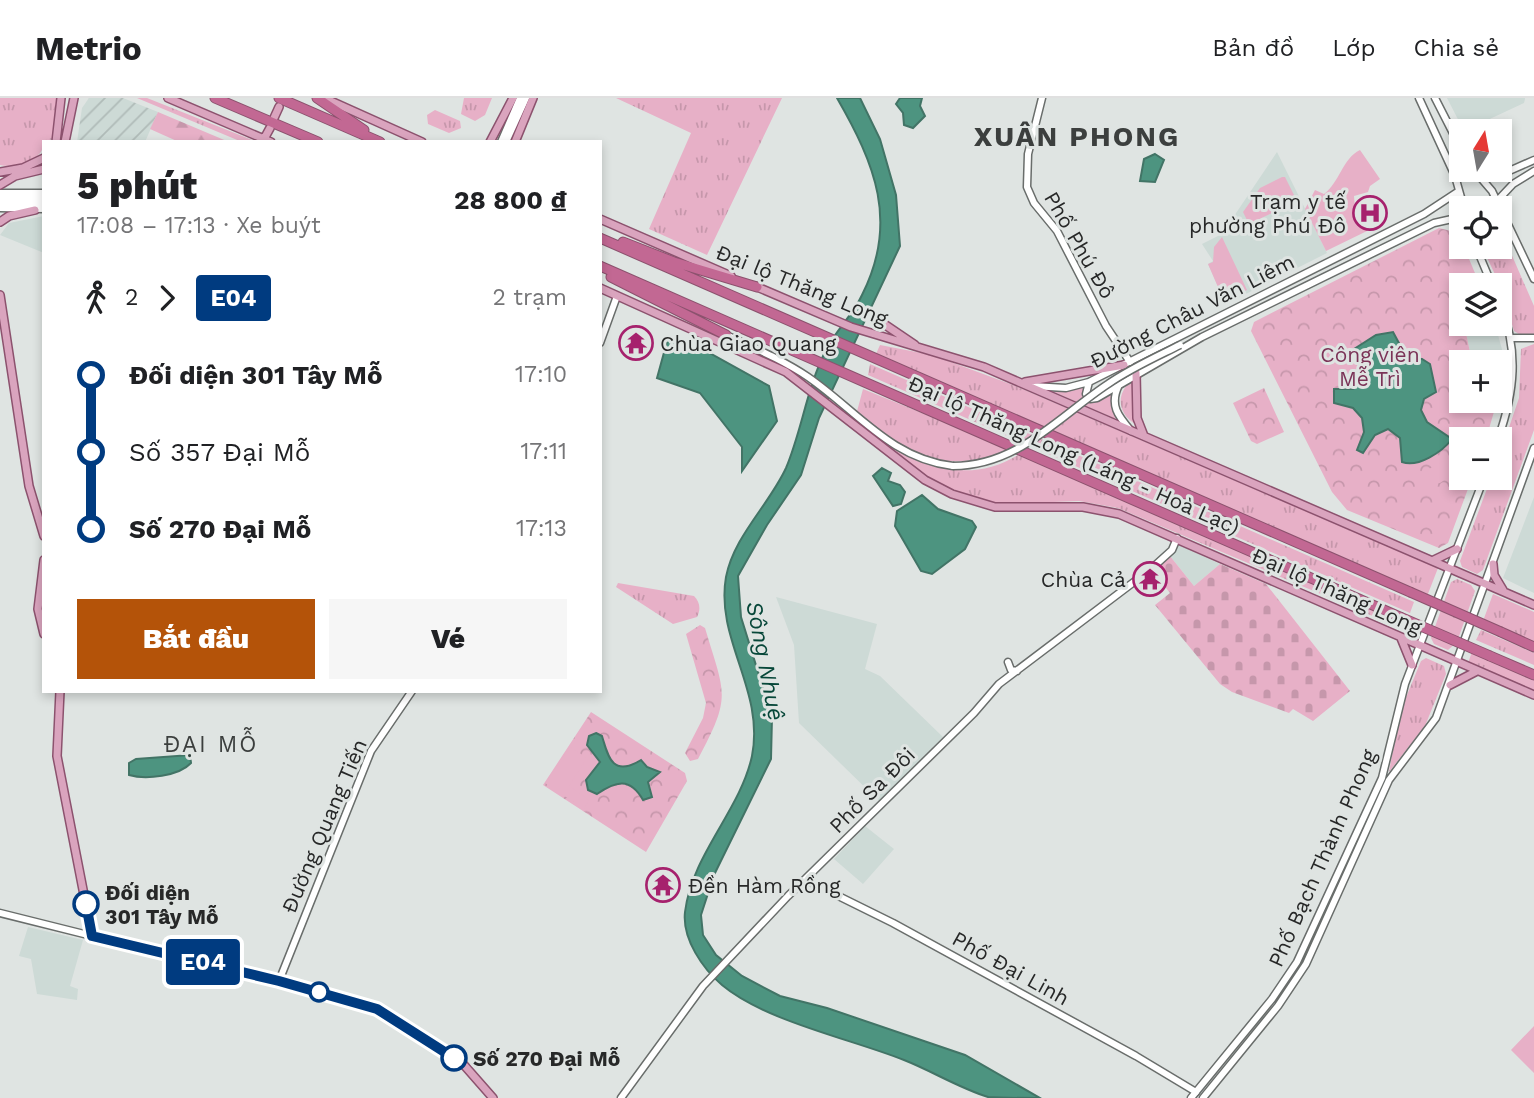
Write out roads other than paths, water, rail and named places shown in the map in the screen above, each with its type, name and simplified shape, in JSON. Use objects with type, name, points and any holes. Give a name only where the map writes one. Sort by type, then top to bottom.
[{"type":"highway","points":[[215,98],[313,140]]},
{"type":"highway","points":[[317,98],[352,123],[384,140]]},
{"type":"highway","points":[[281,100],[375,140]]},
{"type":"highway","points":[[602,237],[757,287]]},
{"type":"highway","name":"Đại lộ Thăng Long (Láng - Hoà Lạc)","points":[[602,237],[824,337],[1534,647]]},
{"type":"highway","name":"Đại lộ Thăng Long (Láng - Hoà Lạc)","points":[[602,268],[1534,675]]},
{"type":"highway","points":[[602,273],[726,335]]},
{"type":"main road","points":[[56,140],[61,98]]},
{"type":"main road","points":[[65,140],[74,98]]},
{"type":"main road","points":[[168,98],[268,140],[270,128]]},
{"type":"main road","points":[[324,98],[418,140]]},
{"type":"main road","points":[[492,140],[513,98]]},
{"type":"main road","points":[[505,140],[523,98]]},
{"type":"main road","points":[[516,140],[533,98]]},
{"type":"main road","name":"Phố Phú Đô","points":[[1042,98],[1028,154],[1027,187],[1034,203],[1057,232],[1127,363]]},
{"type":"main road","points":[[1419,98],[1444,150],[1460,196]]},
{"type":"main road","points":[[1423,106],[1427,98]]},
{"type":"main road","points":[[1435,99],[1449,126]]},
{"type":"main road","points":[[274,118],[281,100]]},
{"type":"main road","points":[[0,172],[23,168],[42,159]]},
{"type":"main road","points":[[1512,170],[1534,160]]},
{"type":"main road","points":[[1518,168],[1523,177]]},
{"type":"main road","points":[[0,185],[15,176],[42,169]]},
{"type":"main road","points":[[1502,196],[1523,177],[1534,171]]},
{"type":"main road","name":"Đường Châu Văn Liêm","points":[[1030,386],[1066,388],[1089,382],[1428,212],[1459,191]]},
{"type":"main road","points":[[0,196],[42,195]]},
{"type":"main road","points":[[0,206],[42,203]]},
{"type":"main road","points":[[0,206],[40,209]]},
{"type":"main road","points":[[0,222],[9,216],[40,209]]},
{"type":"main road","points":[[1428,212],[1434,223]]},
{"type":"main road","name":"Đại lộ Thăng Long","points":[[602,220],[838,322],[967,361],[1030,386],[1534,605]]},
{"type":"main road","name":"Đường Châu Văn Liêm","points":[[1089,382],[1086,394],[1093,399],[1202,337],[1434,223],[1449,220]]},
{"type":"main road","points":[[1512,233],[1534,279]]},
{"type":"main road","points":[[1314,269],[1319,279]]},
{"type":"main road","name":"Đại lộ Thăng Long","points":[[602,289],[808,382]]},
{"type":"main road","points":[[0,295],[29,486],[42,529]]},
{"type":"main road","points":[[602,337],[617,296]]},
{"type":"main road","points":[[675,321],[726,335]]},
{"type":"main road","points":[[884,324],[916,346]]},
{"type":"main road","name":"Đại lộ Thăng Long","points":[[726,335],[779,359],[925,480],[964,499],[1002,507],[1103,509],[1177,538],[1534,695]]},
{"type":"main road","points":[[835,403],[900,449],[927,461],[953,466],[985,463],[1014,453],[1109,383],[1180,345],[1202,337]]},
{"type":"main road","points":[[1502,427],[1514,389],[1512,338],[1534,338]]},
{"type":"main road","points":[[1020,382],[1127,363]]},
{"type":"main road","points":[[1136,373],[1137,418],[1144,437]]},
{"type":"main road","name":"Đường Châu Văn Liêm","points":[[1122,381],[1115,395],[1115,407],[1132,432]]},
{"type":"main road","name":"Phố Bạch Thành Phong","points":[[1204,1098],[1270,1016],[1306,964],[1390,780],[1436,718],[1534,448]]},
{"type":"main road","name":"Phố Bạch Thành Phong","points":[[1194,1095],[1263,1010],[1297,962],[1381,778],[1399,702],[1479,490]]},
{"type":"main road","name":"Phố Sa Đôi","points":[[621,1098],[728,961],[981,706],[999,684],[1162,560],[1172,550],[1177,538]]},
{"type":"main road","points":[[1433,560],[1457,549]]},
{"type":"main road","points":[[1493,564],[1494,575],[1504,591]]},
{"type":"main road","points":[[42,578],[39,605],[42,622]]},
{"type":"main road","points":[[1400,637],[1412,665]]},
{"type":"main road","points":[[1008,662],[1011,670],[1018,671]]},
{"type":"main road","points":[[1450,685],[1478,671]]},
{"type":"main road","points":[[60,693],[57,756],[92,936]]},
{"type":"main road","name":"Đường Quang Tiến","points":[[279,981],[372,751],[411,693]]},
{"type":"main road","name":"Phố Đại Linh","points":[[806,880],[904,929],[1127,1050],[1194,1095]]},
{"type":"main road","points":[[0,913],[279,981],[377,1009],[464,1065],[494,1098]]},
{"type":"main road","points":[[1263,1010],[1270,1016]]},
{"type":"place","name":"Trạm y tế phường Phú Đô","points":[[1370,213]]},
{"type":"place","name":"Chùa Giao Quang","points":[[636,343]]},
{"type":"place","name":"Chùa Cả","points":[[1150,579]]},
{"type":"place","name":"Đền Hàm Rồng","points":[[663,885]]},
{"type":"place","name":"Đối diện 301 Tây Mỗ","points":[[86,904]]},
{"type":"place","name":"Số 270 Đại Mỗ","points":[[454,1058]]},
{"type":"district","name":"XUÂN PHONG","points":[[1077,136]]},
{"type":"district","name":"ĐẠI MỖ","points":[[211,744]]},
{"type":"park label","name":"Công viên Mễ Trì","points":[[1370,366]]},
{"type":"water label","name":"Sông Nhuệ","points":[[765,661]]}]
